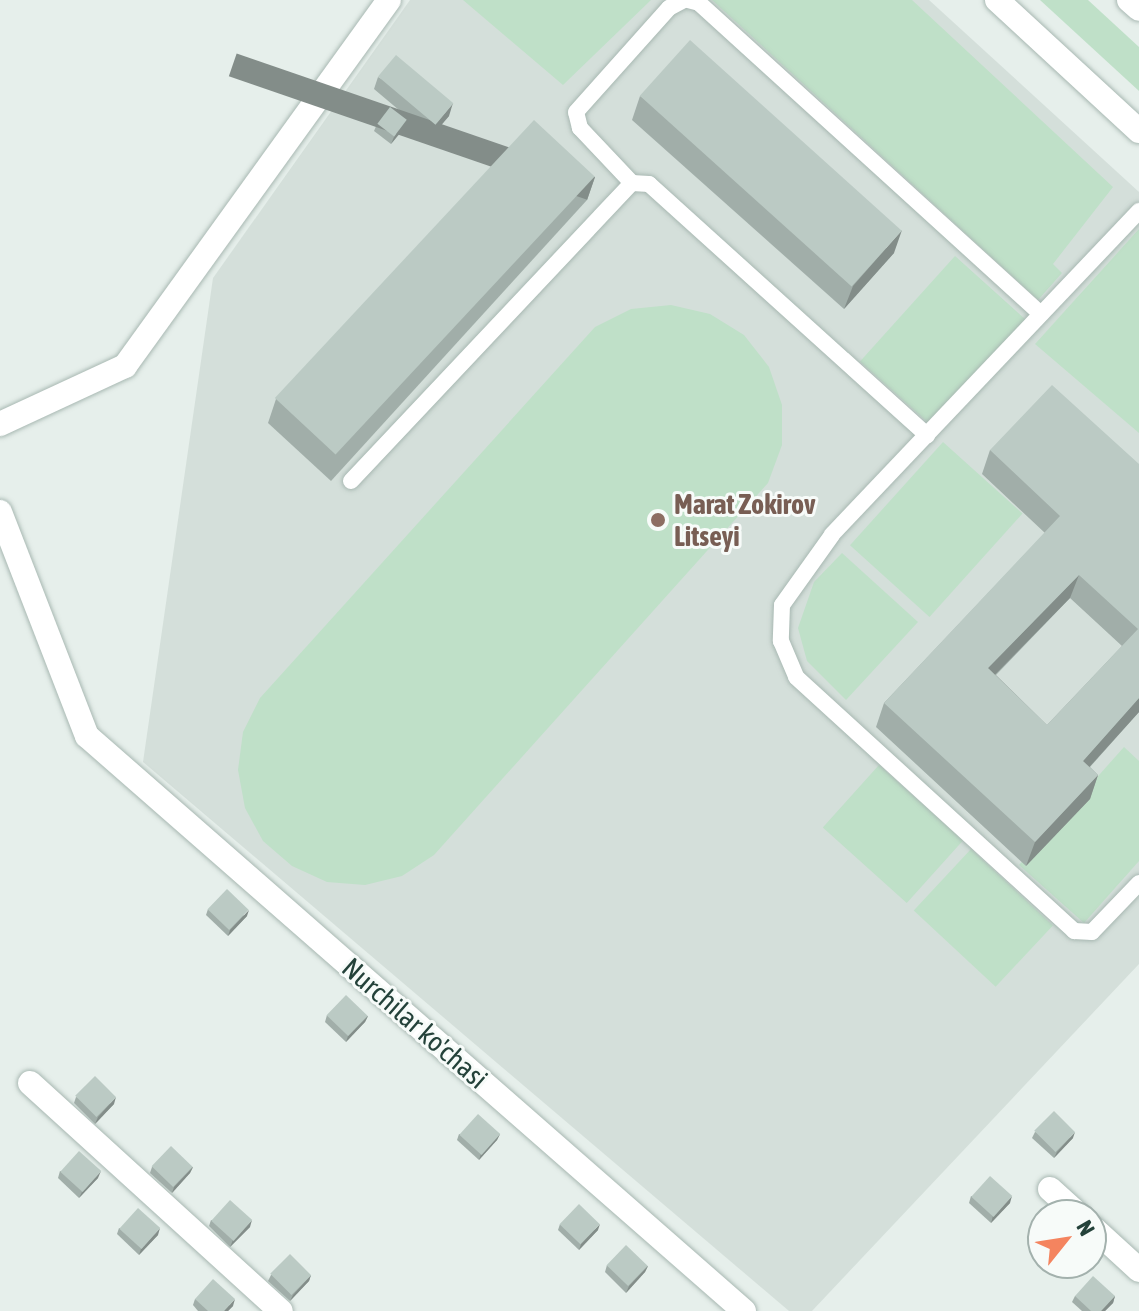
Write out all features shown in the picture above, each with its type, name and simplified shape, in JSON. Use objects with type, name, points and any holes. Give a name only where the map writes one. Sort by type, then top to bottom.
[{"type":"street","points":[[0,424],[125,366],[389,0]]},
{"type":"street","points":[[997,0],[1139,131]]},
{"type":"street","points":[[1129,0],[1139,9]]},
{"type":"street","name":"Nurchilar ko'chasi","points":[[0,512],[87,736],[744,1311]]},
{"type":"street","points":[[30,1083],[281,1311]]},
{"type":"street","points":[[1050,1189],[1061,1199]]},
{"type":"street","points":[[1107,1241],[1139,1270]]},
{"type":"lane","points":[[927,435],[649,184],[632,183],[580,128],[576,112],[658,19],[686,0],[1041,314]]},
{"type":"lane","points":[[351,481],[632,183]]},
{"type":"lane","points":[[1139,211],[832,535],[782,605],[781,641],[796,677],[1074,931],[1092,932],[1139,883]]},
{"type":"shaded area","name":"Marat Zokirov Litseyi","points":[[410,0],[929,0],[1139,192],[1139,964],[812,1311],[789,1311],[143,762],[213,278]]},
{"type":"green space","points":[[463,0],[651,0],[563,85]]},
{"type":"green space","points":[[712,0],[912,0],[1113,187],[1053,264],[1062,273],[1038,300]]},
{"type":"green space","points":[[1040,0],[1088,0],[1139,47],[1139,91]]},
{"type":"green space","points":[[1139,229],[1139,433],[1035,344]]},
{"type":"green space","points":[[955,256],[1026,320],[931,426],[860,362]]},
{"type":"green space","points":[[671,305],[710,314],[744,335],[769,367],[782,405],[782,445],[768,483],[434,855],[402,876],[365,885],[327,882],[292,866],[263,841],[245,808],[238,770],[243,732],[260,698],[595,327],[631,309]]},
{"type":"green space","points":[[943,442],[1023,514],[930,617],[850,545]]},
{"type":"green space","points":[[842,553],[918,622],[846,700],[807,661],[798,628],[814,582]]},
{"type":"green space","points":[[1124,747],[1139,761],[1139,861],[1084,923],[1019,865]]},
{"type":"green space","points":[[879,765],[963,841],[907,903],[823,827]]},
{"type":"green space","points":[[971,849],[1053,925],[996,987],[914,910]]},
{"type":"building","points":[[690,40],[902,231],[852,286],[640,96]]},
{"type":"building","points":[[396,55],[453,103],[435,125],[378,76]]},
{"type":"building","points":[[390,107],[407,120],[394,136],[377,124]]},
{"type":"building","points":[[534,120],[595,177],[336,455],[275,398]]},
{"type":"building","points":[[1052,385],[1139,464],[1139,698],[1083,761],[1098,775],[1035,842],[884,703],[1060,516],[990,450]],"holes":[[[1079,575],[1138,629],[1047,725],[988,668]]]},
{"type":"building","points":[[227,889],[249,910],[229,930],[208,909]]},
{"type":"building","points":[[346,995],[368,1016],[348,1036],[327,1015]]},
{"type":"building","points":[[95,1076],[116,1097],[96,1117],[75,1096]]},
{"type":"building","points":[[1054,1111],[1075,1132],[1055,1152],[1034,1131]]},
{"type":"building","points":[[478,1114],[500,1134],[482,1155],[459,1135]]},
{"type":"building","points":[[171,1146],[193,1167],[173,1187],[152,1166]]},
{"type":"building","points":[[79,1151],[101,1171],[83,1192],[60,1172]]},
{"type":"building","points":[[990,1176],[1012,1196],[994,1217],[971,1197]]},
{"type":"building","points":[[230,1200],[252,1220],[234,1241],[211,1221]]},
{"type":"building","points":[[579,1204],[600,1224],[580,1244],[560,1224]]},
{"type":"building","points":[[138,1208],[160,1228],[142,1249],[119,1229]]},
{"type":"building","points":[[626,1245],[648,1266],[628,1286],[607,1265]]},
{"type":"building","points":[[290,1254],[311,1275],[291,1295],[270,1274]]},
{"type":"building","points":[[213,1279],[235,1299],[224,1311],[208,1311],[195,1299]]},
{"type":"building","points":[[1090,1279],[1096,1279],[1115,1296],[1101,1311],[1091,1311],[1075,1296]]},
{"type":"place","name":"Marat Zokirov Litseyi","points":[[658,520]]}]
